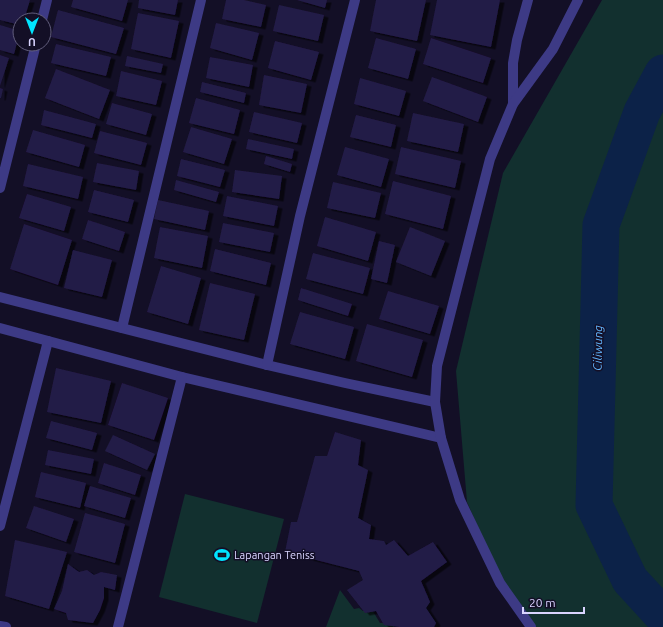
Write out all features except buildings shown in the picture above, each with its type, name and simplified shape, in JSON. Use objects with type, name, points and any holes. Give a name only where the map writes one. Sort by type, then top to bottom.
[{"type":"street","points":[[44,12],[47,0]]},
{"type":"street","points":[[122,328],[201,0]]},
{"type":"street","points":[[267,365],[300,216],[355,0]]},
{"type":"street","points":[[513,104],[513,63],[517,40],[528,0]]},
{"type":"street","points":[[531,627],[500,583],[460,500],[441,438],[435,402],[437,366],[488,166],[513,104],[553,49],[578,0]]},
{"type":"street","points":[[0,188],[34,52]]},
{"type":"street","points":[[0,297],[267,365],[435,402]]},
{"type":"street","points":[[0,328],[182,377],[441,438]]},
{"type":"street","points":[[0,526],[48,341]]},
{"type":"street","points":[[118,627],[182,377]]},
{"type":"street","points":[[0,626],[6,627]]},
{"type":"green space","points":[[602,0],[663,0],[663,627],[536,627],[510,601],[467,502],[456,371],[503,173]]},
{"type":"green space","name":"Lapangan Teniss","points":[[185,494],[284,519],[257,623],[159,597]]},
{"type":"green space","points":[[340,590],[354,609],[359,608],[363,611],[371,608],[380,623],[393,623],[394,627],[326,627]]},
{"type":"waterway","name":"Ciliwung","points":[[663,73],[642,112],[601,225],[594,505],[630,580],[663,616]]},
{"type":"place","name":"Lapangan Teniss","points":[[222,555]]}]
